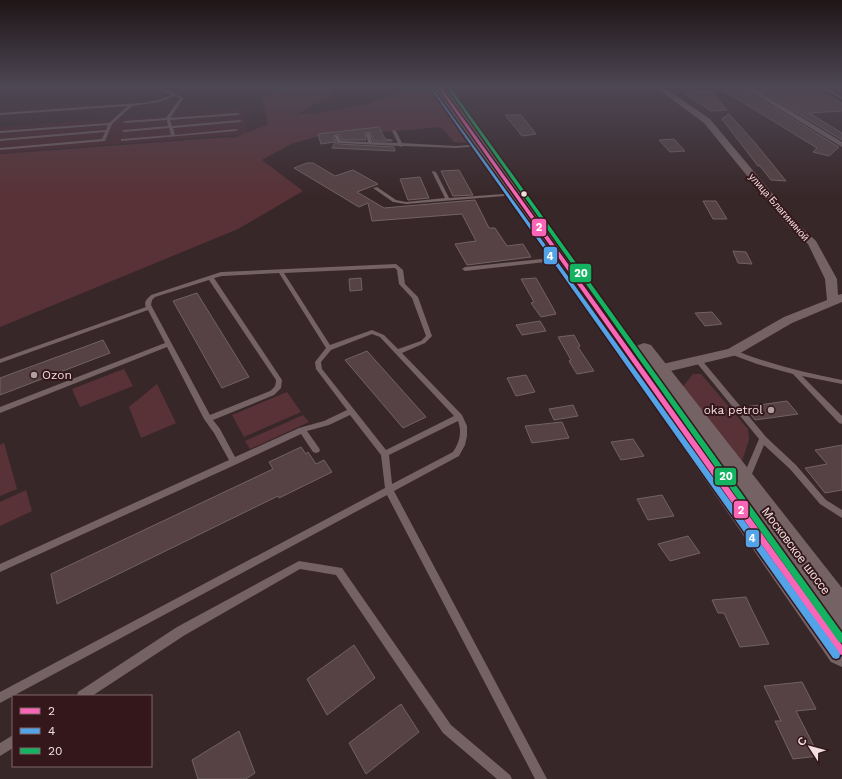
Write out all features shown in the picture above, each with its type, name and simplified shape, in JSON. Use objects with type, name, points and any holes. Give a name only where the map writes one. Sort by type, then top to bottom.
[{"type":"main road","name":"Московское шоссе","points":[[464,122],[561,259],[650,371],[745,483],[842,612]]},
{"type":"main road","name":"Московское шоссе","points":[[472,122],[650,371],[842,651]]},
{"type":"street","name":"улица Благининой","points":[[650,371],[732,352],[788,320],[838,299],[831,279],[812,243],[792,224],[708,122]]},
{"type":"street","points":[[805,122],[842,145]]},
{"type":"lane","points":[[169,122],[173,136]]},
{"type":"lane","points":[[124,131],[224,122]]},
{"type":"lane","points":[[0,132],[110,124],[104,140],[0,149]]},
{"type":"lane","points":[[122,140],[236,130]]},
{"type":"lane","points":[[0,140],[108,131]]},
{"type":"lane","points":[[394,131],[401,146]]},
{"type":"lane","points":[[368,134],[371,144]]},
{"type":"lane","points":[[337,136],[339,142],[401,146],[456,147],[480,145]]},
{"type":"lane","points":[[434,172],[448,200]]},
{"type":"lane","points":[[375,188],[395,202],[406,203],[515,194]]},
{"type":"lane","points":[[465,269],[561,259]]},
{"type":"lane","points":[[234,462],[217,431],[208,419],[149,308],[149,300],[159,293],[221,274],[391,265],[399,267],[402,284],[415,297],[429,336],[423,342],[397,352]]},
{"type":"lane","points":[[280,271],[329,348]]},
{"type":"lane","points":[[208,419],[272,393],[280,384],[279,380],[210,277]]},
{"type":"lane","points":[[0,361],[149,308]]},
{"type":"lane","points":[[0,698],[389,490],[456,454],[462,444],[464,432],[464,426],[459,417],[382,336],[372,332],[329,348],[321,357],[317,365],[385,454],[389,490],[541,779]]},
{"type":"lane","points":[[0,410],[169,344]]},
{"type":"lane","points":[[732,352],[758,363],[796,374],[842,382]]},
{"type":"lane","points":[[698,360],[763,439],[793,467],[823,502],[842,514]]},
{"type":"lane","points":[[796,374],[842,421]]},
{"type":"lane","points":[[0,568],[302,430],[326,423],[352,411]]},
{"type":"lane","points":[[385,454],[459,417]]},
{"type":"lane","points":[[302,430],[316,450]]},
{"type":"lane","points":[[745,483],[763,439]]},
{"type":"lane","points":[[84,695],[181,631],[299,565],[339,571],[447,729],[506,779]]},
{"type":"lane","points":[[0,750],[12,743]]},
{"type":"shaded area","points":[[63,122],[245,122],[247,134],[0,153],[0,127]]},
{"type":"shaded area","points":[[268,122],[453,122],[467,143],[454,142],[441,127],[349,135],[341,130],[291,144],[262,160],[303,191],[238,229],[0,327],[0,154],[231,137],[234,138],[268,124]]},
{"type":"shaded area","points":[[124,369],[133,386],[80,407],[72,389]]},
{"type":"shaded area","points":[[693,374],[701,374],[748,429],[749,440],[742,461],[736,461],[681,389]]},
{"type":"shaded area","points":[[157,384],[176,423],[141,438],[129,407]]},
{"type":"shaded area","points":[[287,392],[301,412],[244,437],[232,415]]},
{"type":"shaded area","points":[[303,415],[309,422],[250,449],[245,441]]},
{"type":"shaded area","points":[[4,443],[17,489],[0,496],[0,445]]},
{"type":"shaded area","points":[[26,490],[32,511],[0,526],[0,502]]},
{"type":"building","points":[[511,122],[527,122],[536,134],[522,136]]},
{"type":"building","points":[[725,122],[737,122],[786,181],[771,180],[760,166],[758,166]]},
{"type":"building","points":[[775,122],[798,122],[839,147],[829,156],[813,152],[817,148]]},
{"type":"building","points":[[813,122],[824,122],[842,133],[842,140]]},
{"type":"building","points":[[379,127],[385,139],[392,141],[373,141],[369,132],[365,133],[366,140],[342,140],[339,134],[334,136],[336,142],[339,144],[394,147],[395,151],[332,148],[335,142],[321,144],[318,134]]},
{"type":"building","points":[[674,139],[685,151],[670,152],[659,140]]},
{"type":"building","points":[[307,163],[313,163],[335,176],[353,170],[378,184],[357,192],[384,208],[475,200],[489,228],[495,228],[507,246],[523,244],[531,257],[467,265],[455,244],[476,241],[462,214],[372,221],[368,203],[359,207],[294,168]]},
{"type":"building","points":[[459,170],[473,195],[453,196],[441,171]]},
{"type":"building","points":[[420,177],[429,198],[408,200],[400,179]]},
{"type":"building","points":[[703,201],[716,201],[727,219],[713,219]]},
{"type":"building","points":[[733,251],[746,252],[752,264],[738,263]]},
{"type":"building","points":[[361,278],[362,290],[350,291],[349,279]]},
{"type":"building","points":[[536,278],[556,314],[541,317],[531,303],[534,302],[521,279]]},
{"type":"building","points":[[197,293],[249,377],[222,388],[173,301]]},
{"type":"building","points":[[712,312],[722,324],[705,326],[695,313]]},
{"type":"building","points":[[540,321],[546,331],[522,335],[516,325]]},
{"type":"building","points":[[574,335],[580,346],[578,347],[594,371],[577,374],[569,361],[571,360],[558,337]]},
{"type":"building","points":[[103,340],[110,353],[0,395],[0,378]]},
{"type":"building","points":[[367,351],[426,417],[403,428],[345,360]]},
{"type":"building","points":[[526,375],[535,392],[516,396],[507,378]]},
{"type":"building","name":"oka petrol","points":[[787,401],[798,414],[755,420],[745,407]]},
{"type":"building","points":[[573,405],[578,416],[554,420],[549,409]]},
{"type":"building","points":[[562,422],[569,438],[532,443],[525,426]]},
{"type":"building","points":[[633,439],[644,456],[621,460],[611,442]]},
{"type":"building","points":[[842,445],[842,490],[825,493],[805,468],[827,464],[815,450]]},
{"type":"building","points":[[301,447],[306,454],[308,452],[316,464],[324,460],[332,472],[279,498],[278,496],[57,604],[51,574],[273,469],[269,462]]},
{"type":"building","points":[[662,495],[674,516],[648,520],[637,499]]},
{"type":"building","points":[[688,536],[700,553],[670,561],[658,544]]},
{"type":"building","points":[[746,597],[769,644],[740,647],[724,613],[718,613],[712,600]]},
{"type":"building","points":[[354,645],[375,678],[327,715],[307,679]]},
{"type":"building","points":[[802,682],[816,709],[796,711],[819,756],[793,759],[775,721],[781,721],[764,686]]},
{"type":"building","points":[[401,704],[419,732],[366,774],[349,743]]},
{"type":"building","points":[[239,731],[255,773],[246,779],[198,779],[192,760]]},
{"type":"transit line","name":"4","points":[[455,122],[836,655]]},
{"type":"transit line","name":"2","points":[[464,122],[842,651]]},
{"type":"transit line","name":"20","points":[[473,122],[842,639]]},
{"type":"place","name":"Ozon","points":[[34,375]]},
{"type":"place","name":"oka petrol","points":[[771,410]]}]
